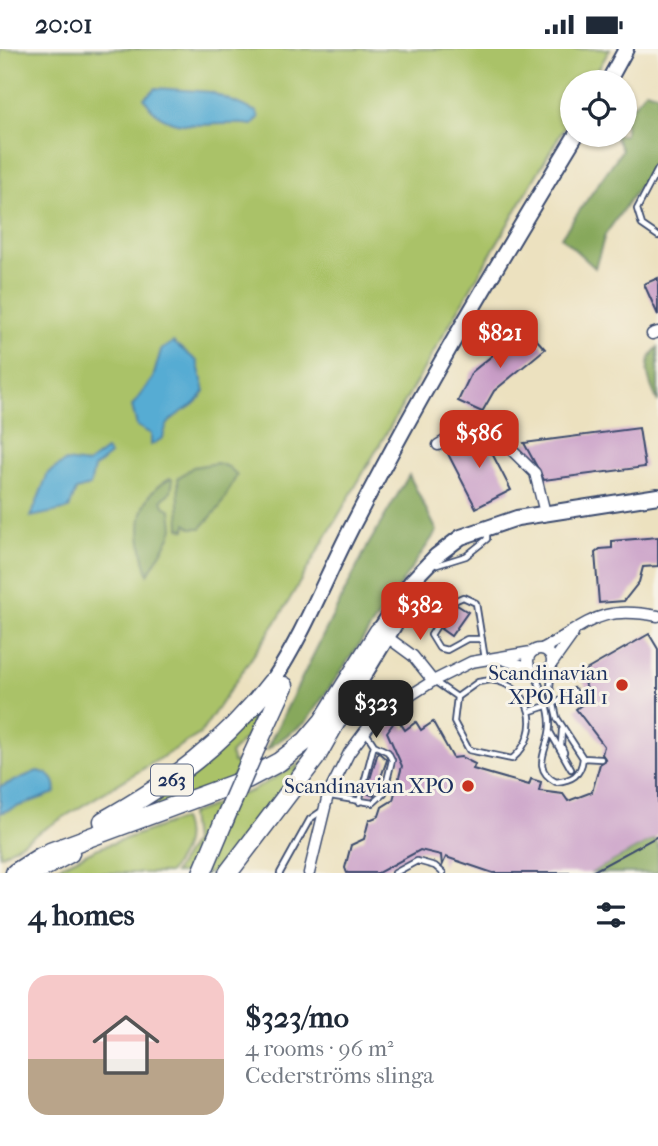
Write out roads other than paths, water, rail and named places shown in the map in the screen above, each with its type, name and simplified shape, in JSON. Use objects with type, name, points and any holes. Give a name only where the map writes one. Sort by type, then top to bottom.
[{"type":"highway","points":[[50,852],[247,779],[279,762],[306,741],[323,721],[383,634]]},
{"type":"highway","name":"263","points":[[202,873],[253,754],[278,684]]},
{"type":"highway","name":"263","points":[[15,873],[181,774],[214,748],[278,684]]},
{"type":"highway","points":[[33,873],[92,843],[260,782],[302,755],[338,719]]},
{"type":"highway","points":[[228,873],[316,757],[338,719]]},
{"type":"main road","points":[[615,70],[626,49]]},
{"type":"main road","name":"263","points":[[278,684],[291,651],[357,516],[488,282],[569,147]]},
{"type":"main road","points":[[338,719],[411,582],[424,567],[461,537],[545,513],[658,496]]},
{"type":"main road","points":[[613,504],[658,503]]},
{"type":"main road","points":[[383,634],[438,565],[486,529]]},
{"type":"street","points":[[438,445],[474,424],[485,424],[535,473],[545,513]]},
{"type":"street","points":[[309,873],[328,795],[365,730],[390,706],[471,662],[501,659],[542,649],[608,613],[626,611],[658,617]]},
{"type":"street","points":[[501,659],[544,673],[576,631]]},
{"type":"street","points":[[383,634],[413,656],[433,681]]},
{"type":"street","points":[[542,649],[550,653],[552,664]]},
{"type":"street","points":[[531,652],[528,659],[532,670]]},
{"type":"lane","points":[[658,169],[637,209],[642,225],[658,236]]},
{"type":"lane","points":[[482,639],[467,639],[447,650],[433,641],[435,626],[452,601],[463,597],[476,603],[482,639],[485,660]]},
{"type":"lane","points":[[552,664],[550,731],[541,765],[549,778],[556,782],[570,780],[578,775],[583,758]]},
{"type":"lane","points":[[532,670],[562,729],[583,758]]},
{"type":"lane","points":[[491,680],[505,682],[516,688],[531,711],[532,717],[522,751],[512,759],[469,750],[454,722],[457,697],[478,682],[491,680]]},
{"type":"lane","points":[[433,681],[457,697]]},
{"type":"lane","points":[[531,711],[550,705],[574,691]]},
{"type":"lane","points":[[550,731],[571,769],[561,745],[562,729]]},
{"type":"lane","points":[[328,795],[373,803],[384,793],[392,760],[388,752],[374,745],[365,730]]},
{"type":"lane","points":[[359,802],[374,745]]},
{"type":"lane","points":[[583,758],[601,759]]},
{"type":"lane","points":[[280,873],[310,819],[323,810]]},
{"type":"lane","points":[[395,873],[417,861],[435,866],[443,873]]},
{"type":"water","points":[[156,88],[211,92],[257,112],[259,118],[253,125],[179,124],[154,111],[144,98]]},
{"type":"water","points":[[173,342],[197,361],[205,391],[193,405],[169,422],[163,438],[151,445],[151,434],[137,426],[132,406],[153,378],[161,350]]},
{"type":"water","points":[[106,450],[110,455],[94,468],[90,486],[76,490],[69,509],[31,517],[48,473],[66,461],[87,464]]},
{"type":"water","points":[[37,771],[52,778],[55,793],[0,813],[0,787]]},
{"type":"place","name":"Scandinavian XPO Hall 1","points":[[622,685]]},
{"type":"place","name":"Scandinavian XPO","points":[[468,786]]}]
